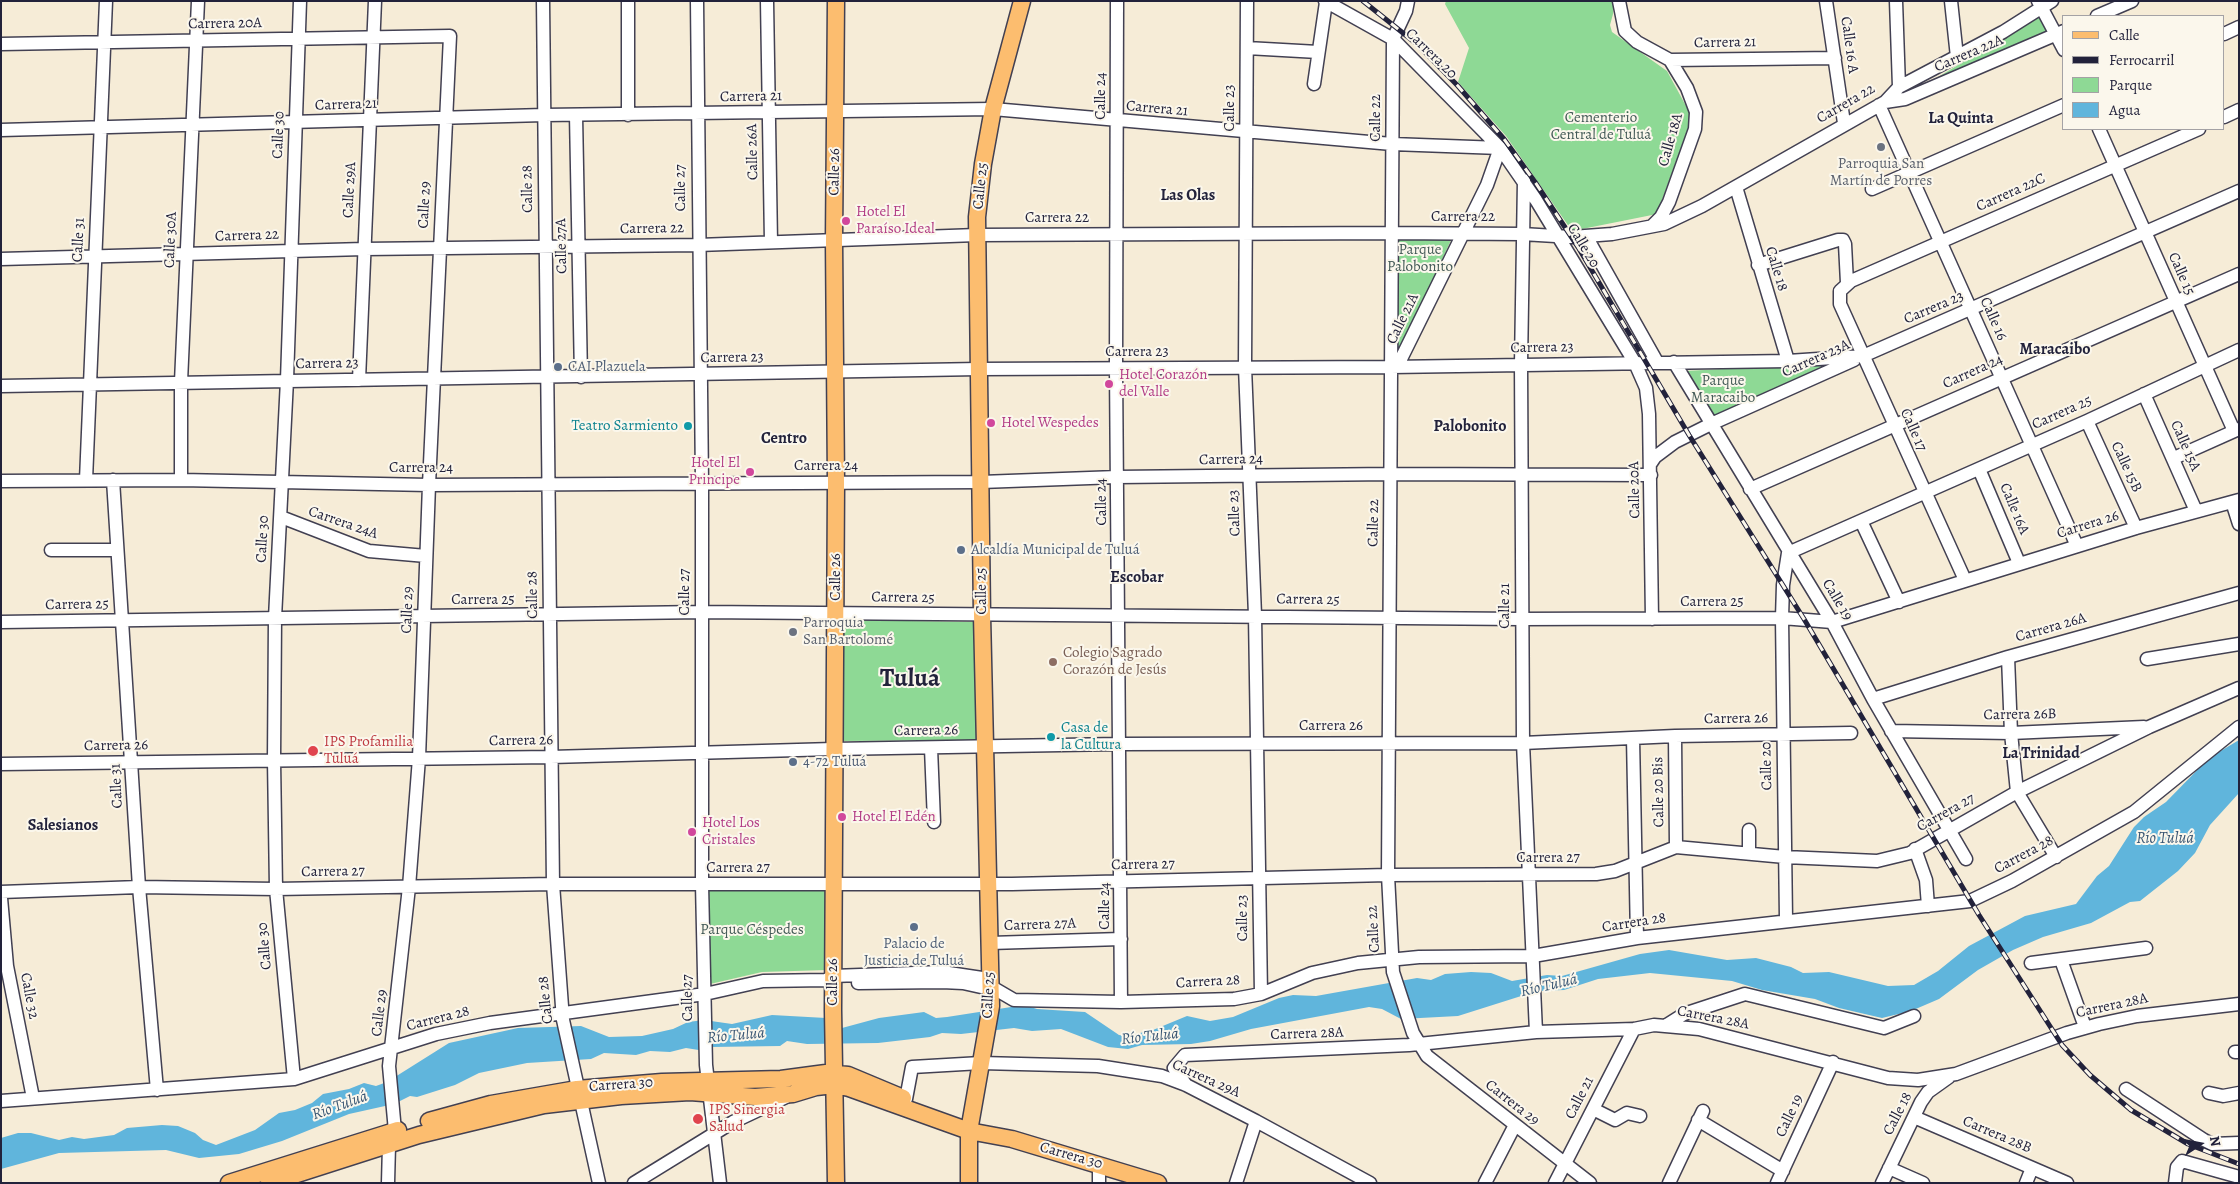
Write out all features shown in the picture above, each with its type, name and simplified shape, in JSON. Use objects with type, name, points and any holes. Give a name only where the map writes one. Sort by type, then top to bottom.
[{"type":"main road","name":"Calle 26","points":[[836,1],[834,241],[836,613],[833,748],[834,884],[831,980],[836,1183]]},
{"type":"main road","name":"Calle 25","points":[[969,1183],[970,1127],[991,1006],[990,884],[982,615],[977,235],[980,182],[993,110],[1022,1]]},
{"type":"main road","name":"Carrera 30","points":[[708,1080],[755,1097],[793,1094],[834,1072]]},
{"type":"main road","name":"Carrera 30","points":[[834,1072],[849,1088],[970,1127],[1158,1183]]},
{"type":"main road","name":"Carrera 30","points":[[229,1183],[392,1138],[578,1095],[690,1092],[708,1080],[781,1079],[834,1072],[862,1080],[970,1127]]},
{"type":"main road","name":"Carrera 30","points":[[269,1183],[392,1138]]},
{"type":"street","name":"Calle 31","points":[[86,480],[106,1]]},
{"type":"street","name":"Calle 30A","points":[[181,480],[182,382],[198,1]]},
{"type":"street","name":"Calle 30","points":[[294,1079],[276,889],[274,760],[275,618],[287,380],[300,1]]},
{"type":"street","name":"Calle 29A","points":[[359,380],[375,1]]},
{"type":"street","name":"Calle 28","points":[[543,1],[548,377],[547,483],[550,616],[550,757],[553,884],[563,1016],[578,1095],[599,1183]]},
{"type":"street","points":[[628,1],[628,115]]},
{"type":"street","name":"Calle 27","points":[[697,1],[696,114],[702,483],[702,884],[708,1080],[720,1183]]},
{"type":"street","name":"Calle 26A","points":[[767,1],[771,242]]},
{"type":"street","name":"Calle 24","points":[[1117,1],[1115,234],[1121,1002]]},
{"type":"street","name":"Calle 23","points":[[1247,1],[1244,368],[1255,615],[1261,994]]},
{"type":"street","name":"Calle 22","points":[[1408,1],[1393,39],[1392,233],[1394,367],[1389,617],[1388,876],[1392,965],[1409,1023],[1418,1044]]},
{"type":"street","name":"Carrera 21","points":[[1619,1],[1625,31],[1637,42],[1670,60],[1835,58]]},
{"type":"street","name":"Calle 16 A","points":[[1826,1],[1844,123]]},
{"type":"street","points":[[1896,1],[1899,87]]},
{"type":"street","points":[[1951,1],[1957,57]]},
{"type":"street","points":[[2099,15],[2132,1]]},
{"type":"street","points":[[1314,84],[1325,2]]},
{"type":"street","name":"Carrera 20","points":[[1325,2],[1393,39],[1500,148]]},
{"type":"street","points":[[2044,3],[2060,32]]},
{"type":"street","name":"Carrera 22","points":[[1,258],[364,249],[698,245],[977,235],[1392,233],[1586,236],[1650,228],[1677,219],[1882,103],[1899,87],[1957,57],[2044,3]]},
{"type":"street","points":[[2225,34],[2239,27]]},
{"type":"street","name":"Carrera 22A","points":[[1882,103],[1905,99],[2060,32]]},
{"type":"street","name":"Carrera 20A","points":[[1,44],[450,36]]},
{"type":"street","name":"Calle 29","points":[[388,1183],[395,1110],[389,1066],[409,887],[419,758],[429,485],[450,36]]},
{"type":"street","points":[[1246,48],[1318,52]]},
{"type":"street","name":"Calle 18A","points":[[1650,228],[1661,217],[1669,202],[1696,120],[1694,102],[1670,60]]},
{"type":"street","name":"Calle 16","points":[[1882,103],[1941,242],[2077,546]]},
{"type":"street","points":[[1872,189],[2062,106]]},
{"type":"street","name":"Carrera 21","points":[[1,130],[192,127],[544,115],[993,110],[1392,144],[1500,148]]},
{"type":"street","points":[[2225,117],[2239,110]]},
{"type":"street","name":"Calle 27A","points":[[576,115],[581,377]]},
{"type":"street","name":"Calle 15","points":[[2099,130],[2204,366],[2236,430]]},
{"type":"street","name":"Carrera 22C","points":[[1844,287],[1941,242],[2197,130]]},
{"type":"street","name":"Calle 20","points":[[1500,148],[1524,180],[1635,363]]},
{"type":"street","name":"Calle 21A","points":[[1394,367],[1486,185],[1500,148]]},
{"type":"street","name":"Calle 21","points":[[1524,180],[1521,364],[1521,619],[1523,743],[1536,1032]]},
{"type":"street","name":"Calle 18","points":[[1736,187],[1788,361]]},
{"type":"street","name":"Carrera 23","points":[[1,386],[979,369],[1394,367],[1788,361],[1863,356],[2239,191]]},
{"type":"street","points":[[1586,236],[1657,362]]},
{"type":"street","name":"Calle 17","points":[[1758,265],[1843,240],[1845,244],[1844,287],[1840,304],[1924,494],[1965,580]]},
{"type":"street","name":"Carrera 24","points":[[1750,489],[2001,377],[2239,274]]},
{"type":"street","name":"Carrera 25","points":[[1788,553],[2087,421],[2239,350]]},
{"type":"street","name":"Carrera 23A","points":[[1651,469],[1662,451],[1711,424],[1863,356]]},
{"type":"street","name":"Calle 19","points":[[1674,362],[1788,553],[1832,622],[1891,731],[1966,859]]},
{"type":"street","name":"Calle 20A","points":[[1635,363],[1648,398],[1651,469],[1652,619]]},
{"type":"street","name":"Calle 15A","points":[[2144,394],[2196,511]]},
{"type":"street","name":"Calle 15B","points":[[2087,421],[2136,528]]},
{"type":"street","points":[[2174,458],[2236,430]]},
{"type":"street","name":"Carrera 24","points":[[1,480],[181,480],[282,484],[429,485],[836,483],[981,482],[1118,477],[1521,473],[1651,469]]},
{"type":"street","name":"Calle 16A","points":[[1979,469],[2020,563]]},
{"type":"street","name":"Calle 31","points":[[113,480],[139,887],[158,1090]]},
{"type":"street","points":[[2236,501],[2239,524]]},
{"type":"street","name":"Carrera 26","points":[[1804,619],[1832,622],[2136,528],[2236,501]]},
{"type":"street","name":"Carrera 24A","points":[[281,517],[368,551],[426,556]]},
{"type":"street","points":[[1861,521],[1899,602]]},
{"type":"street","points":[[51,550],[117,550]]},
{"type":"street","name":"Calle 20","points":[[1786,920],[1782,618],[1783,585],[1788,553]]},
{"type":"street","name":"Carrera 26A","points":[[1873,699],[2008,657],[2239,593]]},
{"type":"street","name":"Carrera 25","points":[[1,622],[550,616],[702,612],[1119,616],[1255,615],[1521,619],[1804,619]]},
{"type":"street","points":[[2147,659],[2239,644]]},
{"type":"street","points":[[2008,657],[2011,733],[2017,792],[2056,857]]},
{"type":"street","name":"Carrera 27","points":[[1,892],[139,887],[276,889],[553,884],[990,884],[1528,873],[1596,874],[1615,871],[1676,847],[1785,857],[1877,861],[1900,856],[1915,849],[2017,792],[2149,727],[2239,688]]},
{"type":"street","name":"Carrera 26B","points":[[1891,731],[2011,733],[2149,727]]},
{"type":"street","name":"Carrera 28","points":[[1,1101],[294,1079],[450,1031],[705,994],[763,981],[831,980],[942,972],[982,978],[990,986],[1014,1000],[1121,1002],[1234,999],[1261,994],[1312,973],[1392,965],[1419,956],[1533,956],[1637,938],[1970,901],[2056,857],[2147,803],[2239,727]]},
{"type":"street","name":"Carrera 26","points":[[1,764],[550,757],[833,748],[1256,742],[1523,743],[1675,736],[1851,733]]},
{"type":"street","name":"Calle 20 Bis","points":[[1675,736],[1676,847]]},
{"type":"street","points":[[1633,738],[1637,938]]},
{"type":"street","points":[[931,748],[934,822]]},
{"type":"street","points":[[1749,830],[1749,853]]},
{"type":"street","points":[[1915,849],[1926,880],[1928,906]]},
{"type":"street","name":"Calle 32","points":[[1,898],[4,965],[33,1098]]},
{"type":"street","name":"Carrera 27A","points":[[990,942],[1122,939]]},
{"type":"street","points":[[2031,963],[2146,948]]},
{"type":"street","points":[[2061,960],[2085,1027]]},
{"type":"street","points":[[1665,1026],[1684,1014],[1745,994],[1884,1028],[1914,1016]]},
{"type":"street","name":"Carrera 28A","points":[[1186,1085],[1174,1068],[1185,1055],[1418,1044],[1536,1032],[1634,1029],[1665,1026],[1699,1029],[1833,1062],[1888,1078],[1911,1080],[1956,1074],[2085,1027],[2137,1016],[2239,1004]]},
{"type":"street","name":"Calle 21","points":[[1555,1183],[1634,1029]]},
{"type":"street","name":"Carrera 29","points":[[1418,1044],[1436,1064],[1590,1183]]},
{"type":"street","points":[[906,1099],[912,1067],[982,1058]]},
{"type":"street","name":"Carrera 29A","points":[[982,1058],[1098,1066],[1162,1076],[1186,1085],[1256,1120],[1370,1183]]},
{"type":"street","name":"Calle 19","points":[[1780,1177],[1833,1062]]},
{"type":"street","name":"Calle 18","points":[[1882,1183],[1921,1102],[1935,1085],[1956,1074]]},
{"type":"street","points":[[1911,1080],[1920,1088],[1921,1102]]},
{"type":"street","points":[[2126,1089],[2212,1144],[2239,1143]]},
{"type":"street","points":[[2209,1093],[2223,1096],[2239,1094]]},
{"type":"street","points":[[641,1181],[744,1116],[793,1094]]},
{"type":"street","points":[[1593,1109],[1615,1120],[1627,1113],[1640,1116]]},
{"type":"street","points":[[1669,1183],[1701,1115],[1780,1177]]},
{"type":"street","name":"Carrera 28B","points":[[1914,1117],[2067,1183]]},
{"type":"street","points":[[1236,1183],[1256,1120]]},
{"type":"street","points":[[1485,1183],[1515,1125]]},
{"type":"street","points":[[2175,1183],[2178,1163],[2182,1161],[2239,1177]]},
{"type":"street","points":[[1099,1164],[1099,1183]]},
{"type":"street","points":[[1889,1168],[1922,1183]]},
{"type":"street","points":[[2026,1183],[2032,1168]]},
{"type":"green space","name":"Cementerio Central de Tuluá","points":[[1446,1],[1614,1],[1610,25],[1612,32],[1667,71],[1692,117],[1657,214],[1572,231],[1506,136],[1458,82],[1469,48],[1445,4]]},
{"type":"green space","points":[[2040,16],[2049,32],[1933,80]]},
{"type":"green space","name":"Parque Palobonito","points":[[1399,237],[1452,238],[1397,356]]},
{"type":"green space","name":"Parque Maracaibo","points":[[1833,363],[1714,418],[1686,371]]},
{"type":"green space","points":[[841,620],[974,622],[979,740],[842,741]]},
{"type":"green space","name":"Parque Céspedes","points":[[709,888],[828,889],[827,970],[762,972],[710,984]]},
{"type":"water","name":"Río Tuluá","points":[[2239,740],[2239,793],[2210,825],[2195,853],[2178,871],[2140,901],[2130,902],[2091,923],[2043,937],[2013,950],[1978,970],[1939,999],[1911,1011],[1882,1018],[1839,1008],[1815,999],[1762,990],[1732,981],[1650,973],[1598,979],[1564,990],[1537,991],[1458,1016],[1401,1019],[1382,1009],[1369,1007],[1251,1029],[1210,1041],[1191,1044],[1142,1045],[1128,1049],[1108,1047],[1061,1029],[1032,1031],[1014,1028],[961,1034],[942,1033],[930,1037],[878,1043],[807,1044],[787,1041],[780,1046],[711,1047],[705,1051],[686,1048],[670,1052],[650,1051],[636,1055],[604,1053],[591,1059],[527,1063],[479,1073],[455,1085],[417,1097],[410,1096],[394,1104],[349,1114],[282,1141],[239,1154],[199,1158],[166,1150],[59,1153],[1,1169],[1,1138],[18,1133],[31,1133],[59,1140],[72,1137],[84,1139],[114,1135],[127,1128],[162,1125],[178,1126],[216,1145],[255,1130],[279,1113],[295,1110],[312,1103],[323,1094],[349,1089],[364,1083],[376,1086],[387,1082],[449,1043],[518,1028],[581,1026],[609,1037],[642,1036],[673,1029],[688,1022],[704,1020],[732,1024],[772,1015],[826,1018],[842,1028],[879,1018],[924,1012],[936,1018],[1024,1005],[1037,1009],[1085,1012],[1119,1035],[1127,1036],[1153,1030],[1187,1016],[1210,1021],[1233,1017],[1279,998],[1293,995],[1316,996],[1417,978],[1431,980],[1445,974],[1471,972],[1491,973],[1512,981],[1547,975],[1562,976],[1640,954],[1669,950],[1727,960],[1756,958],[1791,967],[1803,973],[1829,972],[1888,986],[1914,985],[1938,971],[1969,946],[2025,916],[2076,904],[2097,876],[2109,866],[2134,827],[2144,817],[2166,802],[2209,758]]},
{"type":"railway","points":[[1363,1],[1418,45],[1458,86],[1504,139],[1535,182],[1578,247],[1689,435],[1804,619],[1979,915],[2062,1045],[2090,1075],[2131,1110],[2188,1144],[2239,1164]]},
{"type":"place","name":"Parroquia San Martín de Porres","points":[[1881,147]]},
{"type":"place","name":"Hotel El Paraíso Ideal","points":[[846,221]]},
{"type":"place","name":"CAI Plazuela","points":[[558,367]]},
{"type":"place","name":"Hotel Corazón del Valle","points":[[1109,384]]},
{"type":"place","name":"Hotel Wespedes","points":[[991,423]]},
{"type":"place","name":"Teatro Sarmiento","points":[[688,426]]},
{"type":"place","name":"Hotel El Principe","points":[[750,472]]},
{"type":"place","name":"Alcaldía Municipal de Tuluá","points":[[961,550]]},
{"type":"place","name":"Parroquia San Bartolomé","points":[[793,632]]},
{"type":"place","name":"Colegio Sagrado Corazón de Jesús","points":[[1053,662]]},
{"type":"place","name":"Casa de la Cultura","points":[[1051,737]]},
{"type":"place","name":"IPS Profamilia Tuluá","points":[[313,751]]},
{"type":"place","name":"4-72 Tuluá","points":[[793,762]]},
{"type":"place","name":"Hotel El Edén","points":[[842,817]]},
{"type":"place","name":"Hotel Los Cristales","points":[[692,832]]},
{"type":"place","name":"Palacio de Justicia de Tuluá","points":[[914,927]]},
{"type":"place","name":"IPS Sinergia Salud","points":[[698,1119]]},
{"type":"district","name":"La Quinta","points":[[1961,119]]},
{"type":"district","name":"Las Olas","points":[[1188,196]]},
{"type":"district","name":"Maracaibo","points":[[2055,350]]},
{"type":"district","name":"Palobonito","points":[[1470,427]]},
{"type":"district","name":"Centro","points":[[784,439]]},
{"type":"district","name":"Escobar","points":[[1137,578]]},
{"type":"district","name":"Tuluá","points":[[910,680]]},
{"type":"district","name":"La Trinidad","points":[[2041,754]]},
{"type":"district","name":"Salesianos","points":[[63,826]]}]
